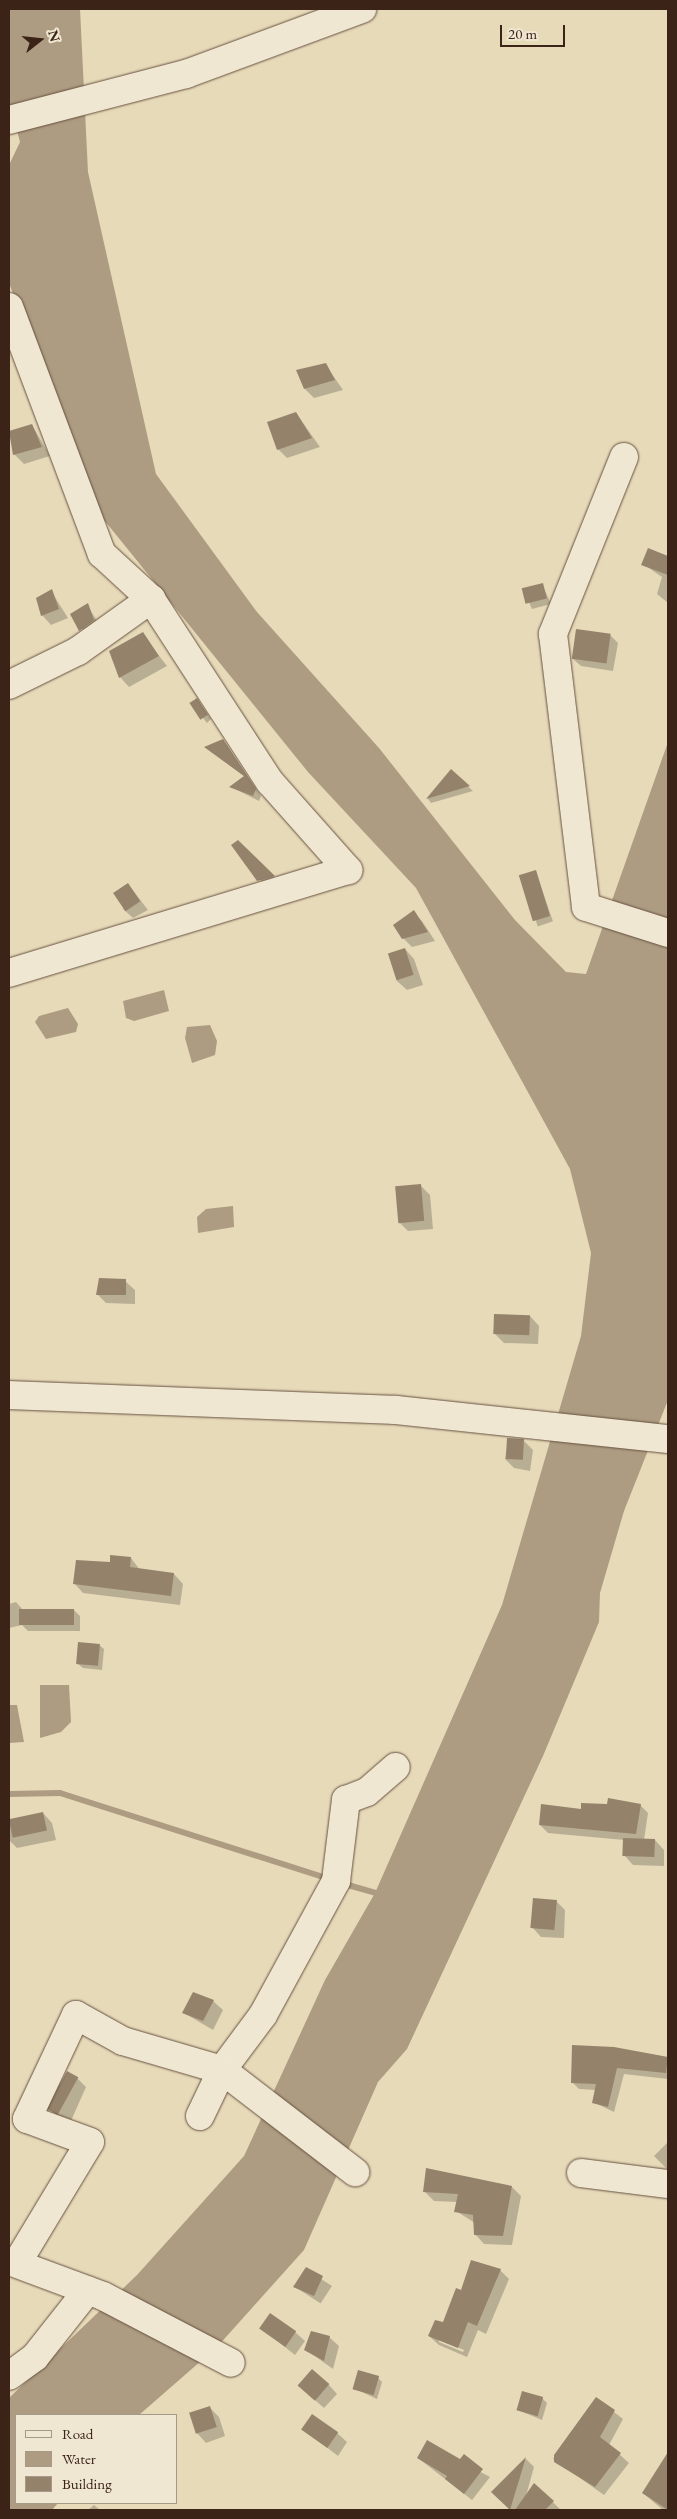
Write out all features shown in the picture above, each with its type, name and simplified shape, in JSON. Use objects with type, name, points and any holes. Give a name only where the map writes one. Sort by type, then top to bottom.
[{"type":"street","points":[[9,120],[186,74],[362,9]]},
{"type":"street","points":[[9,307],[102,554],[151,599],[270,782],[348,870],[9,974]]},
{"type":"street","points":[[624,457],[552,634],[586,907],[668,933]]},
{"type":"street","points":[[9,685],[78,651],[151,599]]},
{"type":"street","points":[[9,1395],[396,1410],[542,1424],[668,1439]]},
{"type":"street","points":[[200,2116],[222,2070],[263,2015],[336,1881],[346,1800],[367,1792],[396,1766]]},
{"type":"street","points":[[226,2360],[96,2293],[13,2262],[90,2142],[27,2119],[76,2015],[123,2040],[222,2070],[351,2168]]},
{"type":"street","points":[[581,2173],[668,2184]]},
{"type":"street","points":[[9,2376],[35,2357],[96,2293]]},
{"type":"water","points":[[9,9],[80,9],[88,172],[156,474],[257,612],[379,748],[515,920],[566,972],[586,974],[668,742],[668,1400],[624,1511],[600,1593],[599,1622],[543,1756],[407,2049],[378,2082],[304,2250],[217,2347],[140,2414],[15,2414],[15,2504],[57,2504],[52,2510],[9,2510],[9,2398],[137,2275],[244,2156],[325,1980],[375,1893],[502,1605],[581,1336],[591,1253],[570,1169],[416,888],[308,772],[96,510],[9,283],[9,165],[20,142],[15,123],[9,118]]},
{"type":"water","points":[[164,990],[169,1011],[134,1021],[126,1018],[123,1001]]},
{"type":"water","points":[[68,1008],[78,1024],[76,1032],[46,1039],[35,1022],[39,1016]]},
{"type":"water","points":[[210,1025],[217,1041],[215,1055],[192,1063],[185,1038],[187,1027]]},
{"type":"water","points":[[233,1206],[234,1227],[198,1233],[197,1217],[206,1209]]},
{"type":"water","points":[[40,1685],[69,1685],[71,1722],[61,1732],[40,1738]]},
{"type":"water","points":[[9,1705],[17,1705],[24,1742],[9,1743]]},
{"type":"building","points":[[326,363],[335,380],[304,389],[296,370]]},
{"type":"building","points":[[296,412],[312,438],[277,450],[267,422]]},
{"type":"building","points":[[32,424],[42,447],[13,455],[9,431]]},
{"type":"building","points":[[648,548],[668,556],[668,575],[641,565]]},
{"type":"building","points":[[543,583],[547,599],[526,604],[522,588]]},
{"type":"building","points":[[52,589],[59,609],[41,616],[36,598]]},
{"type":"building","points":[[88,603],[94,620],[79,631],[70,614]]},
{"type":"building","points":[[576,629],[611,634],[606,664],[572,659]]},
{"type":"building","points":[[143,632],[159,656],[119,678],[109,651]]},
{"type":"building","points":[[197,698],[208,715],[200,720],[189,703]]},
{"type":"building","points":[[223,739],[256,789],[253,796],[229,787],[244,776],[204,747]]},
{"type":"building","points":[[451,769],[470,786],[426,799]]},
{"type":"building","points":[[238,840],[275,876],[257,881],[231,845]]},
{"type":"building","points":[[536,870],[550,916],[533,921],[519,875]]},
{"type":"building","points":[[128,883],[140,901],[125,911],[113,893]]},
{"type":"building","points":[[414,910],[428,932],[402,939],[393,925]]},
{"type":"building","points":[[405,948],[414,975],[397,980],[388,954]]},
{"type":"building","points":[[421,1184],[424,1221],[398,1223],[395,1186]]},
{"type":"building","points":[[99,1278],[126,1279],[126,1295],[96,1295]]},
{"type":"building","points":[[494,1314],[530,1315],[529,1335],[493,1334]]},
{"type":"building","points":[[507,1438],[524,1439],[523,1460],[506,1459]]},
{"type":"building","points":[[110,1555],[131,1557],[130,1567],[174,1573],[171,1596],[73,1584],[76,1560],[110,1562]]},
{"type":"building","points":[[19,1609],[74,1609],[74,1625],[19,1625]]},
{"type":"building","points":[[78,1642],[100,1644],[98,1666],[76,1664]]},
{"type":"building","points":[[608,1798],[641,1804],[636,1834],[539,1825],[541,1804],[581,1809],[581,1803],[607,1804]]},
{"type":"building","points":[[43,1812],[47,1831],[13,1838],[9,1819]]},
{"type":"building","points":[[623,1838],[655,1839],[654,1857],[622,1856]]},
{"type":"building","points":[[533,1898],[557,1900],[554,1930],[530,1928]]},
{"type":"building","points":[[193,1992],[214,2000],[203,2021],[182,2013]]},
{"type":"building","points":[[572,2045],[614,2047],[668,2057],[666,2073],[617,2068],[608,2107],[592,2103],[596,2084],[571,2083]]},
{"type":"building","points":[[67,2071],[78,2077],[58,2115],[46,2109]]},
{"type":"building","points":[[426,2168],[512,2186],[503,2236],[474,2235],[473,2215],[454,2212],[458,2194],[423,2192]]},
{"type":"building","points":[[471,2260],[501,2269],[477,2326],[468,2322],[458,2348],[428,2336],[435,2320],[443,2322],[456,2288],[461,2290]]},
{"type":"building","points":[[306,2267],[323,2276],[314,2296],[293,2287]]},
{"type":"building","points":[[270,2313],[296,2331],[285,2347],[259,2329]]},
{"type":"building","points":[[311,2331],[330,2336],[324,2361],[304,2350]]},
{"type":"building","points":[[312,2369],[329,2384],[315,2401],[298,2386]]},
{"type":"building","points":[[358,2370],[379,2376],[374,2395],[352,2389]]},
{"type":"building","points":[[522,2391],[543,2397],[538,2416],[516,2410]]},
{"type":"building","points":[[596,2397],[615,2410],[600,2437],[621,2453],[595,2487],[554,2462],[554,2455]]},
{"type":"building","points":[[210,2406],[217,2427],[196,2434],[189,2413]]},
{"type":"building","points":[[312,2414],[338,2432],[327,2448],[301,2430]]},
{"type":"building","points":[[427,2440],[460,2459],[464,2454],[483,2469],[464,2494],[445,2479],[447,2476],[417,2458]]},
{"type":"building","points":[[668,2452],[668,2510],[642,2493]]},
{"type":"building","points":[[526,2457],[510,2510],[491,2492]]},
{"type":"building","points":[[534,2483],[554,2501],[545,2510],[515,2510]]},
{"type":"waterway","points":[[9,1794],[60,1793],[329,1879]]},
{"type":"waterway","points":[[341,1883],[375,1893]]}]
